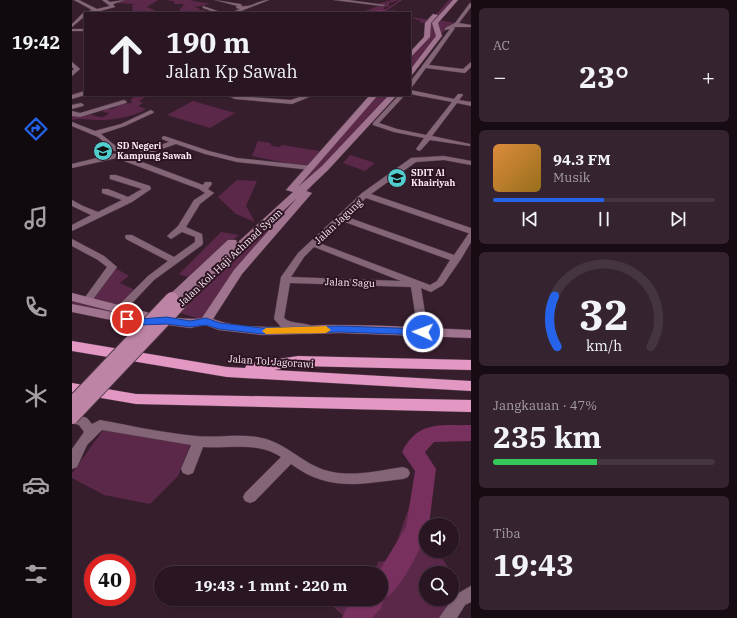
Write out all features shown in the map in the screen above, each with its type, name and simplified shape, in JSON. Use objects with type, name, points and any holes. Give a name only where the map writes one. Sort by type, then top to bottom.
[{"type":"highway","name":"Jalan Tol Jagorawi","points":[[72,346],[227,372],[471,386]]},
{"type":"highway","points":[[227,372],[298,361],[471,365]]},
{"type":"highway","points":[[72,388],[136,399],[471,406]]},
{"type":"main road","points":[[411,55],[427,37],[428,23],[449,0]]},
{"type":"main road","points":[[411,73],[439,36],[435,23],[456,0]]},
{"type":"main road","points":[[444,6],[450,6]]},
{"type":"main road","points":[[206,321],[238,272],[297,195],[325,168],[392,96]]},
{"type":"main road","points":[[297,195],[311,168],[371,99],[380,108]]},
{"type":"main road","name":"Jalan Kol. Haji Achmad Syam","points":[[72,403],[176,301],[297,195]]},
{"type":"main road","points":[[72,297],[88,300],[140,322],[164,320],[190,324],[206,321],[219,326],[262,331],[340,329],[471,334]]},
{"type":"main road","name":"Jalan Kol. Haji Achmad Syam","points":[[72,418],[176,301]]},
{"type":"main road","points":[[72,308],[117,313]]},
{"type":"street","points":[[76,0],[95,10]]},
{"type":"street","points":[[104,0],[112,3],[123,0]]},
{"type":"street","points":[[217,0],[235,3],[240,5],[239,7],[244,8]]},
{"type":"street","points":[[235,12],[267,0]]},
{"type":"street","points":[[336,0],[376,6],[383,5]]},
{"type":"street","points":[[90,12],[113,6],[112,3]]},
{"type":"street","points":[[457,23],[471,4]]},
{"type":"street","points":[[205,7],[218,12]]},
{"type":"street","points":[[72,26],[84,16]]},
{"type":"street","points":[[438,20],[471,26]]},
{"type":"street","points":[[439,36],[453,24],[471,26]]},
{"type":"street","points":[[411,85],[453,28]]},
{"type":"street","points":[[72,30],[84,30]]},
{"type":"street","points":[[72,64],[76,69],[72,74]]},
{"type":"street","points":[[426,66],[462,71],[471,64]]},
{"type":"street","points":[[411,92],[458,98],[471,104]]},
{"type":"street","points":[[72,98],[84,93]]},
{"type":"street","points":[[232,96],[292,102],[308,96]]},
{"type":"street","points":[[401,96],[375,123],[376,124],[396,131],[468,145]]},
{"type":"street","points":[[419,149],[458,98]]},
{"type":"street","points":[[72,113],[75,115],[80,115],[124,102]]},
{"type":"street","points":[[72,107],[81,105]]},
{"type":"street","points":[[93,134],[123,125],[151,112]]},
{"type":"street","points":[[72,124],[100,136],[121,153],[117,156]]},
{"type":"street","points":[[164,138],[207,153],[237,160],[311,168]]},
{"type":"street","points":[[127,159],[176,142]]},
{"type":"street","points":[[72,166],[117,156],[206,186],[203,190],[210,193],[198,202],[181,228],[171,236]]},
{"type":"street","name":"Jalan Jagung","points":[[311,330],[285,324],[279,319],[285,280],[291,268],[365,195],[414,160],[444,158],[471,163]]},
{"type":"street","points":[[72,228],[146,191],[147,188],[113,176]]},
{"type":"street","points":[[105,191],[129,200]]},
{"type":"street","points":[[365,195],[471,231]]},
{"type":"street","points":[[72,202],[80,208],[98,215]]},
{"type":"street","points":[[342,218],[456,259]]},
{"type":"street","points":[[117,313],[134,294],[173,260],[196,245],[200,240],[196,233],[181,228]]},
{"type":"street","points":[[418,302],[431,289],[440,283],[471,235]]},
{"type":"street","points":[[129,237],[173,260]]},
{"type":"street","points":[[72,242],[102,258],[112,268],[88,300]]},
{"type":"street","points":[[314,244],[431,289]]},
{"type":"street","name":"Jalan Sagu","points":[[285,280],[415,284]]},
{"type":"street","points":[[415,284],[423,332]]},
{"type":"street","points":[[72,418],[83,421],[90,432]]},
{"type":"street","points":[[72,463],[74,446],[100,425],[199,441],[261,442],[278,447],[314,472],[329,478],[347,480],[403,473]]},
{"type":"street","points":[[188,469],[199,441]]},
{"type":"street","points":[[250,497],[285,462],[288,455]]},
{"type":"street","points":[[447,618],[460,600],[471,594]]},
{"type":"shaded area","points":[[123,0],[158,0],[147,7],[159,12],[132,11],[132,6],[134,4],[117,3]]},
{"type":"shaded area","points":[[165,0],[189,0],[210,4],[195,7],[206,12],[179,11],[184,4],[175,4],[173,1]]},
{"type":"shaded area","points":[[392,0],[400,0],[389,3],[389,7],[385,7],[383,9],[388,11],[396,10],[392,12],[365,11],[378,6],[354,3],[377,4]]},
{"type":"shaded area","points":[[449,0],[456,0],[438,20],[471,26],[452,25],[439,36],[411,73],[411,55],[426,38],[426,23],[420,23],[421,21],[411,17],[431,20]]},
{"type":"shaded area","points":[[134,96],[147,96],[139,101],[143,103],[138,106],[146,109],[142,112],[123,118],[108,120],[72,120],[72,115],[82,114],[104,117],[109,113],[103,112],[105,108],[113,109],[120,104],[132,103],[131,100]]},
{"type":"shaded area","points":[[374,96],[392,96],[325,168],[301,201],[250,258],[206,321],[174,311],[295,198],[299,199],[296,186],[310,168],[252,156],[258,141],[270,143],[272,146],[279,147],[283,145],[325,152]]},
{"type":"shaded area","points":[[193,101],[235,113],[210,128],[167,115]]},
{"type":"shaded area","points":[[350,155],[375,163],[365,171],[343,163]]},
{"type":"shaded area","points":[[237,180],[257,181],[246,206],[255,222],[236,214],[218,197]]},
{"type":"shaded area","points":[[221,232],[239,235],[190,278],[179,274]]},
{"type":"shaded area","points":[[110,265],[129,276],[120,283],[137,291],[121,308],[161,320],[72,308],[72,296],[88,300]]},
{"type":"shaded area","points":[[106,426],[191,442],[178,476],[150,504],[104,495],[72,478],[72,473]]},
{"type":"shaded area","points":[[410,505],[429,510],[430,518],[419,518],[419,558],[442,558],[447,566],[419,566],[419,606],[448,606],[440,618],[346,618],[332,606],[388,606],[388,566],[377,566],[378,562],[390,560]]},
{"type":"waterway","points":[[366,12],[386,10],[401,0]]},
{"type":"waterway","points":[[388,580],[417,530],[426,469],[412,452],[429,434],[471,433]]},
{"type":"waterway","points":[[355,618],[366,606]]},
{"type":"slow traffic","points":[[266,331],[326,330]]},
{"type":"place","name":"SD Negeri Kampung Sawah","points":[[103,151]]},
{"type":"place","name":"SDIT Al Khairiyah","points":[[397,178]]},
{"type":"route","points":[[127,319],[140,322],[161,320],[190,324],[206,321],[219,326],[262,331],[340,329],[423,332]]}]
